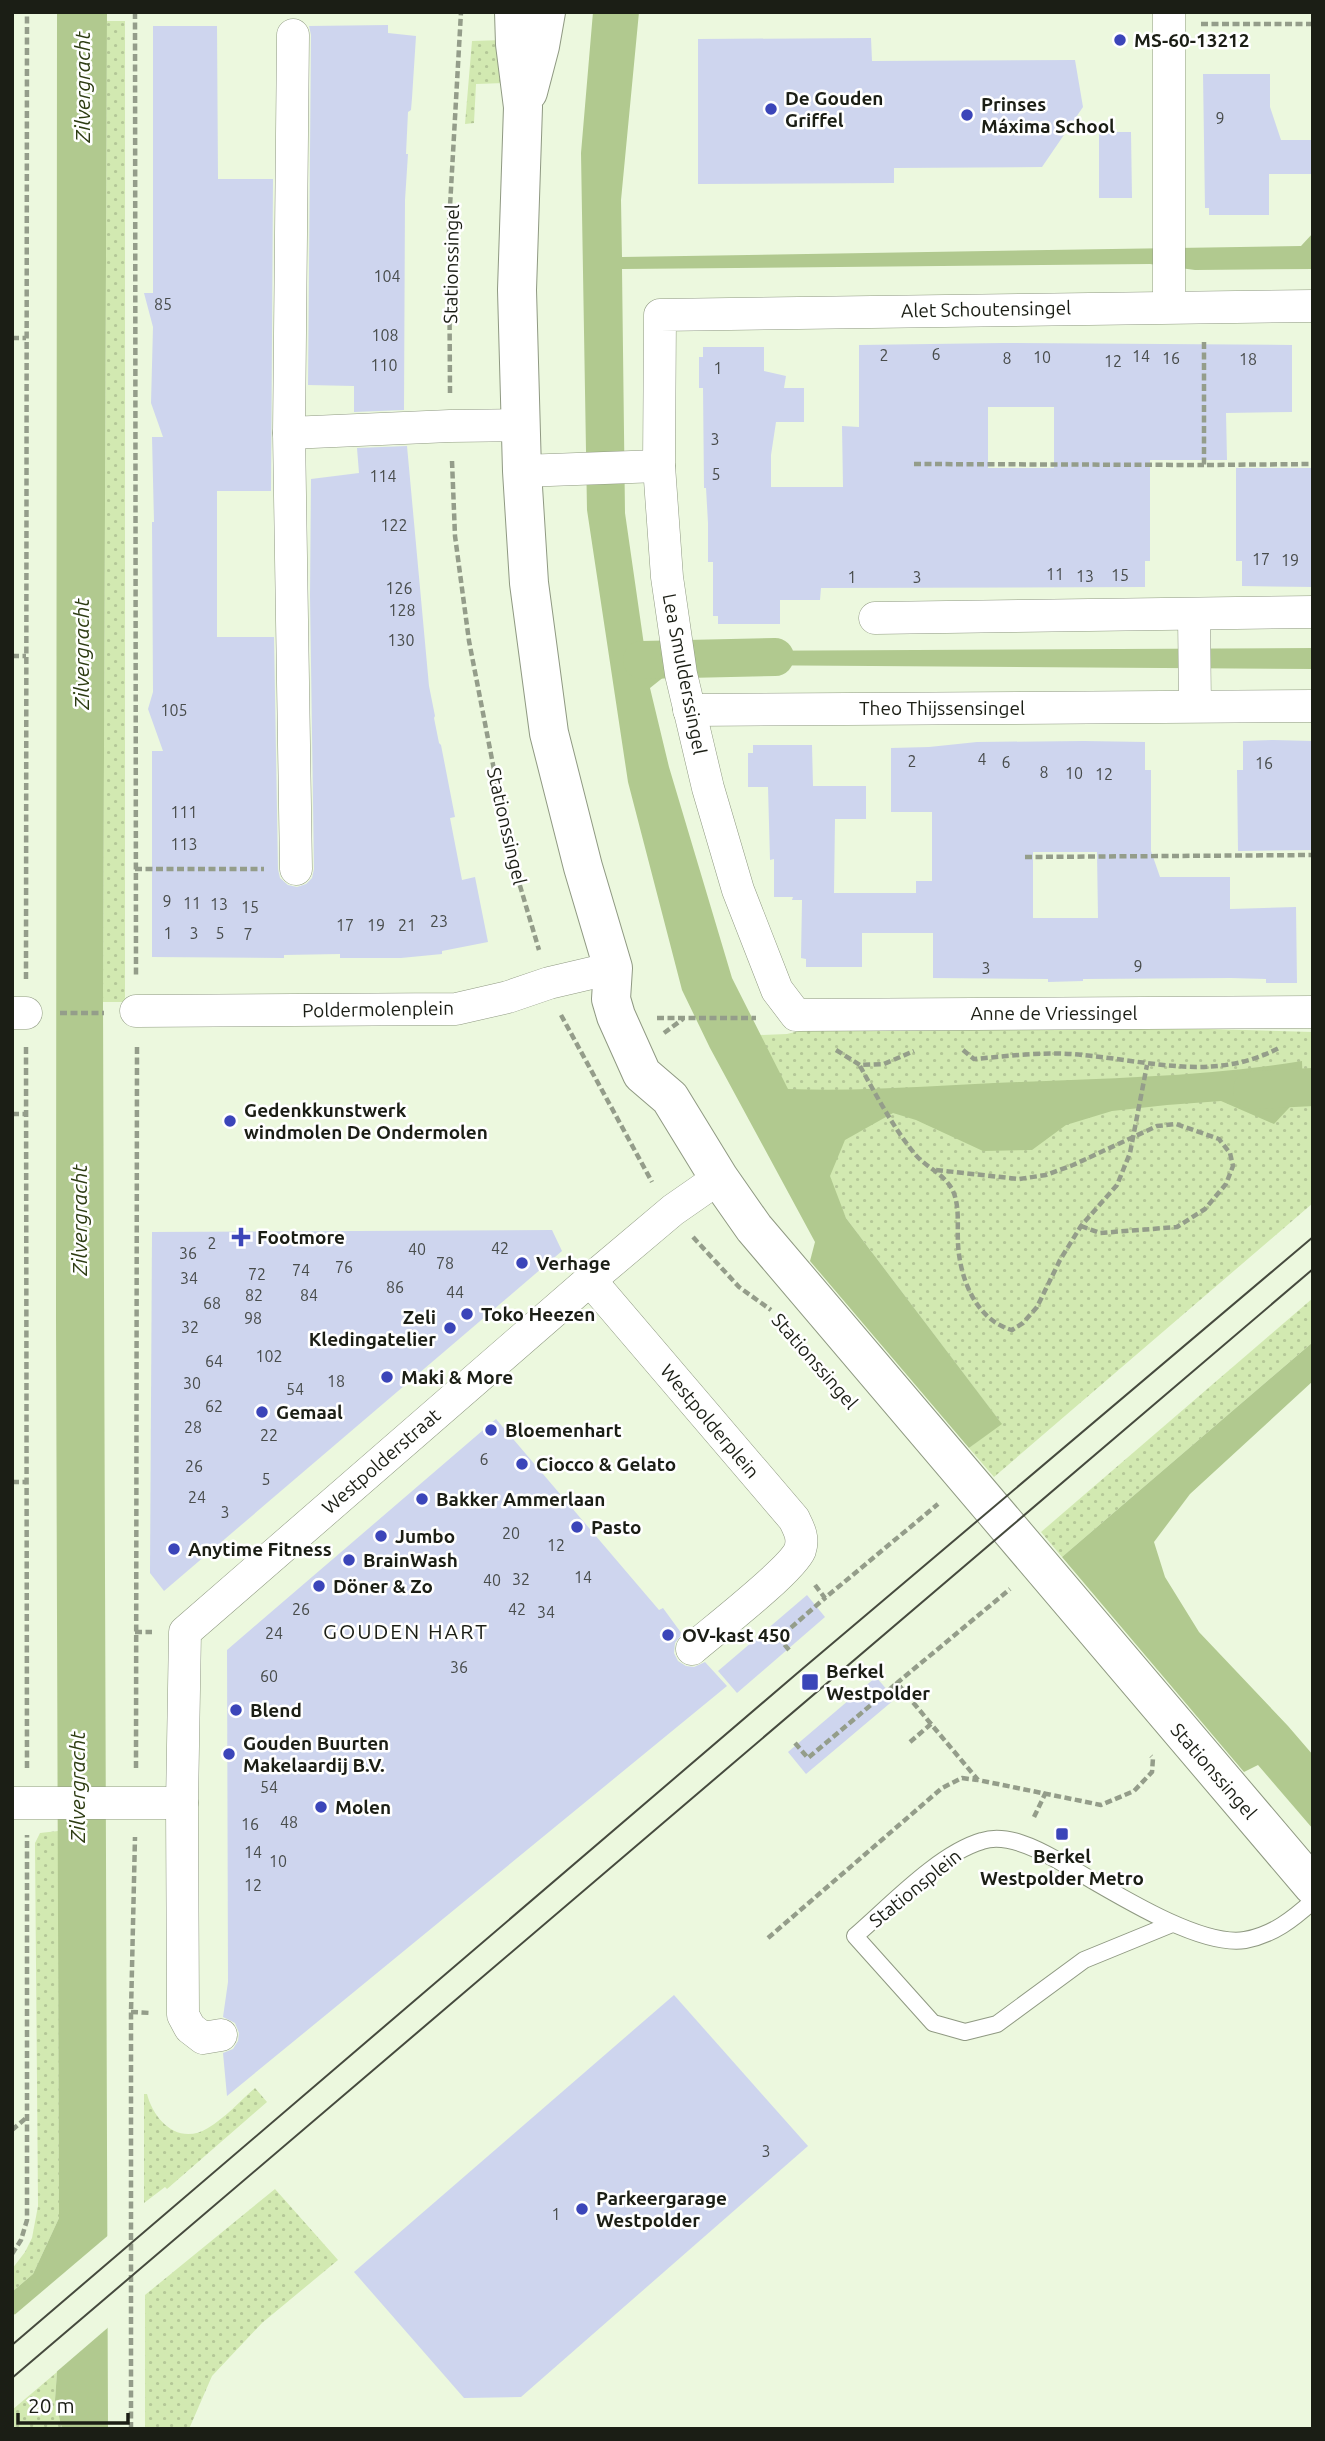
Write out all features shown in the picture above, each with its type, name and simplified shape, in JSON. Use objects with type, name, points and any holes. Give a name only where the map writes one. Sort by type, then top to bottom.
[{"type":"street","name":"Stationssingel","points":[[514,12],[514,44],[523,107],[517,290],[520,425],[529,583],[549,733],[583,867],[613,968],[611,999],[616,1016],[642,1074],[670,1098],[719,1178],[754,1228],[1313,1886]]},
{"type":"street","name":"Stationssingel","points":[[523,107],[540,46],[546,12]]},
{"type":"street","points":[[1169,307],[1168,259],[1180,18]]},
{"type":"street","points":[[293,35],[289,433],[296,869]]},
{"type":"street","name":"Alet Schoutensingel","points":[[660,315],[1313,306]]},
{"type":"street","name":"Lea Smulderssingel","points":[[660,315],[659,466],[667,577],[679,660],[708,788],[737,890],[776,990],[796,1015]]},
{"type":"street","points":[[289,433],[520,425]]},
{"type":"street","points":[[522,471],[659,466]]},
{"type":"street","points":[[875,618],[1195,644],[1313,612]]},
{"type":"street","points":[[1195,644],[1195,706]]},
{"type":"street","name":"Theo Thijssensingel","points":[[690,710],[1313,706]]},
{"type":"street","name":"Poldermolenplein","points":[[126,1012],[456,1009],[613,968]]},
{"type":"street","name":"Anne de Vriessingel","points":[[796,1015],[1313,1012]]},
{"type":"street","name":"Westpolderstraat","points":[[221,2035],[203,2038],[190,2028],[183,2015],[182,1803],[185,1632],[590,1280],[673,1210],[719,1178]]},
{"type":"street","name":"Westpolderplein","points":[[590,1280],[794,1519],[802,1535],[800,1550],[786,1568],[692,1649]]},
{"type":"street","points":[[30,1803],[182,1803]]},
{"type":"lane","name":"Stationsplein","points":[[1172,1924],[1084,1960],[997,2024],[965,2032],[933,2023],[855,1936],[932,1869],[959,1850],[984,1840],[1012,1840],[1042,1852],[1172,1924],[1205,1935],[1243,1941],[1269,1933],[1294,1918],[1313,1901]]},
{"type":"path","points":[[12,2254],[21,2240],[27,2220],[30,1803],[26,1482],[26,1114],[29,1013],[26,656],[27,12]]},
{"type":"path","points":[[131,2429],[131,2012],[126,1802],[126,1012],[135,869],[135,12]]},
{"type":"path","name":"Stationssingel","points":[[461,12],[450,224],[450,426],[455,536],[469,641],[510,852],[561,1016],[649,1177],[697,1242],[739,1286],[777,1314]]},
{"type":"path","points":[[1180,18],[1313,24]]},
{"type":"path","points":[[1204,306],[1204,465]]},
{"type":"path","points":[[12,338],[26,338]]},
{"type":"path","points":[[914,464],[1313,464]]},
{"type":"path","points":[[12,656],[26,656]]},
{"type":"path","points":[[1025,857],[1313,855]]},
{"type":"path","points":[[135,869],[296,869]]},
{"type":"path","points":[[29,1013],[126,1012]]},
{"type":"path","points":[[796,1015],[828,1045],[860,1065],[915,1155],[935,1170],[953,1190],[958,1219],[959,1261],[965,1281],[985,1314],[1002,1327],[1012,1330],[1023,1323],[1037,1307],[1060,1260],[1081,1226],[1117,1185],[1130,1153],[1147,1068]]},
{"type":"path","points":[[684,1019],[764,1018]]},
{"type":"path","points":[[957,1046],[974,1059],[1022,1054],[1082,1054],[1147,1068],[1208,1067],[1241,1062],[1284,1045]]},
{"type":"path","points":[[860,1065],[884,1064],[922,1047]]},
{"type":"path","points":[[12,1114],[26,1114]]},
{"type":"path","points":[[935,1170],[1019,1179],[1046,1175],[1073,1166],[1157,1126],[1176,1124],[1219,1139],[1230,1153],[1233,1166],[1226,1184],[1205,1209],[1177,1227],[1100,1233],[1081,1226]]},
{"type":"path","points":[[12,1482],[26,1482]]},
{"type":"path","points":[[789,1650],[779,1638],[938,1504],[929,1493]]},
{"type":"path","points":[[786,1568],[803,1570],[825,1598]]},
{"type":"path","points":[[795,1743],[808,1758],[1010,1589]]},
{"type":"path","points":[[897,1683],[978,1780]]},
{"type":"path","points":[[910,1742],[931,1724]]},
{"type":"path","points":[[768,1938],[942,1788],[962,1778],[1046,1792],[1101,1805],[1134,1791],[1152,1772]]},
{"type":"path","points":[[1034,1817],[1046,1792]]},
{"type":"path","points":[[12,2130],[27,2117]]},
{"type":"shaded area","points":[[107,21],[125,21],[125,1002],[103,1002]]},
{"type":"shaded area","points":[[503,40],[505,83],[476,84],[474,123],[465,124],[472,41]]},
{"type":"shaded area","points":[[1062,1025],[1313,1032],[1313,1203],[994,1477],[969,1448],[1001,1423],[846,1218],[760,1035],[787,1034],[803,1030]]},
{"type":"shaded area","points":[[1313,1298],[1313,1342],[1062,1557],[1041,1532]]},
{"type":"shaded area","points":[[58,1831],[59,2218],[33,2274],[12,2292],[12,2269],[32,2238],[38,2206],[35,1843],[40,1833]]},
{"type":"shaded area","points":[[255,2088],[267,2102],[167,2189],[165,2187],[144,2203],[144,2094],[147,2094],[155,2113],[169,2128],[187,2134],[197,2133],[214,2124]]},
{"type":"shaded area","points":[[275,2189],[338,2260],[262,2323],[212,2376],[189,2429],[145,2429],[145,2295]]},
{"type":"shaded area","points":[[57,2372],[55,2400],[62,2429],[12,2429],[12,2410]]},
{"type":"water","name":"Zilvergracht","points":[[57,12],[107,12],[103,1002],[108,2429],[62,2429],[55,2400],[57,2372],[12,2311],[12,2292],[33,2274],[59,2218],[56,1318]]},
{"type":"water","points":[[593,12],[639,12],[621,200],[622,257],[1301,246],[1313,233],[1313,269],[1195,270],[1150,264],[622,269],[625,513],[644,645],[660,649],[665,676],[650,688],[669,767],[732,978],[788,1089],[875,1089],[1127,1078],[1232,1070],[1302,1061],[1303,1093],[1274,1124],[1221,1101],[1167,1105],[1112,1111],[1066,1125],[1032,1150],[983,1151],[916,1120],[893,1113],[845,1140],[830,1176],[846,1218],[1002,1424],[969,1448],[810,1261],[815,1242],[710,1048],[682,990],[628,782],[587,510],[581,153]]},
{"type":"water","points":[[1313,648],[1313,669],[727,665],[721,651]]},
{"type":"water","points":[[1313,1342],[1313,1381],[1190,1494],[1154,1542],[1165,1577],[1199,1632],[1313,1755],[1313,1829],[1258,1765],[1244,1772],[1062,1557]]},
{"type":"pier","points":[[111,2233],[111,2325],[54,2374],[12,2317]]},
{"type":"building","points":[[388,25],[388,33],[416,36],[406,154],[404,410],[354,412],[354,386],[308,385],[309,26]]},
{"type":"building","points":[[153,26],[217,26],[218,179],[273,179],[271,491],[217,491],[217,637],[274,637],[280,878],[288,885],[297,887],[312,878],[314,869],[311,479],[359,473],[357,448],[407,446],[429,686],[455,817],[450,818],[462,880],[475,877],[488,942],[442,951],[442,954],[401,958],[340,958],[340,954],[284,955],[284,958],[152,957],[152,751],[163,751],[148,709],[153,692],[152,437],[163,437],[151,403],[153,327],[144,293],[153,293]]},
{"type":"building","points":[[871,38],[872,61],[1075,60],[1083,107],[1042,167],[894,168],[894,183],[698,184],[698,39]]},
{"type":"building","points":[[1203,74],[1270,74],[1270,107],[1281,140],[1313,140],[1313,174],[1269,174],[1269,215],[1209,215],[1209,208],[1205,208]]},
{"type":"building","points":[[1099,132],[1131,132],[1132,198],[1099,198]]},
{"type":"building","points":[[859,345],[1292,345],[1292,412],[1226,413],[1227,460],[1150,460],[1150,561],[1145,561],[1145,587],[821,588],[820,600],[780,600],[780,624],[718,624],[718,616],[713,616],[713,562],[708,562],[703,388],[699,388],[699,357],[703,357],[703,347],[764,347],[764,371],[786,376],[784,388],[804,388],[804,422],[776,422],[771,455],[771,487],[843,487],[842,426],[859,427]],"holes":[[[988,407],[1054,407],[1054,468],[988,468]]]},
{"type":"building","points":[[1236,468],[1313,468],[1313,587],[1242,586],[1242,561],[1236,561]]},
{"type":"building","points":[[1243,741],[1313,741],[1313,850],[1238,851],[1237,770],[1243,770]]},
{"type":"building","points":[[977,742],[1145,742],[1145,770],[1151,770],[1151,851],[1160,877],[1230,877],[1230,909],[1296,907],[1297,983],[1266,983],[1266,979],[1231,978],[1083,979],[1048,982],[1048,979],[933,978],[933,933],[862,933],[862,967],[806,967],[806,959],[801,958],[802,900],[774,897],[768,787],[748,787],[748,753],[753,753],[753,745],[812,745],[813,786],[866,786],[866,819],[835,819],[834,893],[916,893],[916,881],[932,881],[932,812],[891,812],[891,748]],"holes":[[[1033,852],[1097,852],[1098,918],[1033,918]]]},
{"type":"building","name":"Gemaal","points":[[552,1230],[562,1251],[164,1591],[150,1573],[152,1232]]},
{"type":"building","name":"Molen","points":[[496,1419],[659,1610],[663,1608],[682,1634],[675,1643],[674,1653],[678,1661],[694,1667],[705,1662],[727,1686],[227,2096],[223,2053],[233,2049],[239,2033],[235,2023],[223,2017],[228,1982],[227,1650]]},
{"type":"building","points":[[807,1595],[825,1617],[737,1693],[718,1671]]},
{"type":"building","points":[[876,1677],[895,1699],[806,1774],[788,1752]]},
{"type":"building","name":"Parkeergarage Westpolder","points":[[674,1995],[808,2146],[521,2397],[464,2398],[354,2272]]},
{"type":"waterway","points":[[642,660],[775,657]]},
{"type":"waterway","points":[[1252,1090],[1313,1087]]},
{"type":"tram line","points":[[12,2345],[801,1670],[1313,1237]]},
{"type":"tram line","points":[[12,2378],[1313,1269]]},
{"type":"place","name":"MS-60-13212","points":[[1120,40]]},
{"type":"place","name":"De Gouden Griffel","points":[[771,109]]},
{"type":"place","name":"Prinses Máxima School","points":[[967,115]]},
{"type":"place","name":"Gedenkkunstwerk windmolen De Ondermolen","points":[[230,1121]]},
{"type":"place","name":"Footmore","points":[[241,1237]]},
{"type":"place","name":"Verhage","points":[[522,1263]]},
{"type":"place","name":"Toko Heezen","points":[[467,1314]]},
{"type":"place","name":"Zeli Kledingatelier","points":[[450,1328]]},
{"type":"place","name":"Maki & More","points":[[387,1377]]},
{"type":"place","name":"Gemaal","points":[[262,1412]]},
{"type":"place","name":"Bloemenhart","points":[[491,1430]]},
{"type":"place","name":"Ciocco & Gelato","points":[[522,1464]]},
{"type":"place","name":"Bakker Ammerlaan","points":[[422,1499]]},
{"type":"place","name":"Pasto","points":[[577,1527]]},
{"type":"place","name":"Jumbo","points":[[381,1536]]},
{"type":"place","name":"Anytime Fitness","points":[[174,1549]]},
{"type":"place","name":"BrainWash","points":[[349,1560]]},
{"type":"place","name":"Döner & Zo","points":[[319,1586]]},
{"type":"place","name":"OV-kast 450","points":[[668,1635]]},
{"type":"place","name":"Berkel Westpolder","points":[[810,1682]]},
{"type":"place","name":"Blend","points":[[236,1710]]},
{"type":"place","name":"Gouden Buurten Makelaardij B.V.","points":[[229,1754]]},
{"type":"place","name":"Molen","points":[[321,1807]]},
{"type":"place","name":"Berkel Westpolder Metro","points":[[1062,1834]]},
{"type":"place","name":"Parkeergarage Westpolder","points":[[582,2209]]},
{"type":"district","name":"GOUDEN HART","points":[[406,1632]]}]
